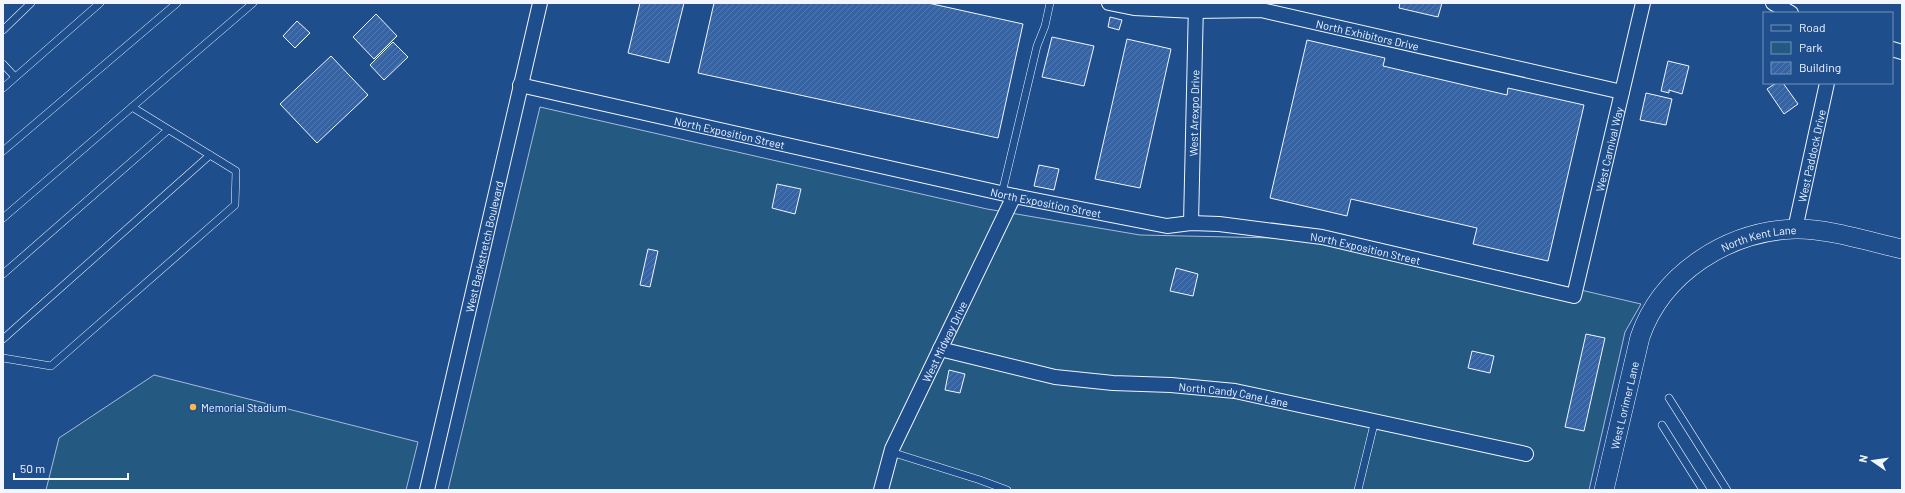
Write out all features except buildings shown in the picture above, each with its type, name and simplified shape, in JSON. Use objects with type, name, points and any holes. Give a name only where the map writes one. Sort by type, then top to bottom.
[{"type":"street","name":"West Backstretch Boulevard","points":[[427,490],[540,3]]},
{"type":"street","name":"North Exhibitors Drive","points":[[1109,3],[1134,8],[1195,7],[1261,10],[1622,92]]},
{"type":"street","name":"West Carnival Way","points":[[1574,296],[1643,3]]},
{"type":"street","points":[[1773,3],[1789,12]]},
{"type":"street","name":"West Arexpo Drive","points":[[1191,223],[1195,7]]},
{"type":"street","name":"West Paddock Drive","points":[[1795,229],[1827,84]]},
{"type":"street","name":"North Exposition Street","points":[[520,85],[1008,194],[1167,226],[1191,223],[1218,224],[1322,237],[1574,296]]},
{"type":"street","name":"West Midway Drive","points":[[881,490],[891,452],[940,349],[1008,194]]},
{"type":"street","name":"North Kent Lane","points":[[1645,322],[1656,303],[1674,281],[1699,260],[1725,245],[1754,236],[1795,229],[1820,231],[1902,249]]},
{"type":"street","name":"West Lorimer Lane","points":[[1604,490],[1640,337],[1645,322]]},
{"type":"street","name":"North Candy Cane Lane","points":[[940,349],[1055,377],[1113,383],[1171,385],[1235,391],[1375,420],[1526,454]]},
{"type":"lane","points":[[3,30],[32,3]]},
{"type":"lane","points":[[3,88],[100,3]]},
{"type":"lane","points":[[3,151],[177,3]]},
{"type":"lane","points":[[3,218],[253,3]]},
{"type":"lane","points":[[1008,194],[1036,46],[1045,26],[1050,3]]},
{"type":"lane","points":[[3,64],[15,77]]},
{"type":"lane","points":[[3,358],[51,366],[235,205],[236,171],[132,107]]},
{"type":"lane","points":[[3,274],[168,130]]},
{"type":"lane","points":[[3,339],[210,155]]},
{"type":"lane","points":[[1669,398],[1727,490]]},
{"type":"lane","points":[[1358,490],[1375,420]]},
{"type":"lane","points":[[1662,425],[1703,490]]},
{"type":"lane","points":[[891,452],[1007,490]]},
{"type":"green space","points":[[540,107],[987,209],[1140,235],[1365,240],[1641,304],[1625,332],[1589,490],[448,490]]},
{"type":"green space","name":"Memorial Stadium","points":[[154,375],[418,442],[406,490],[46,490],[59,438]]},
{"type":"place","name":"Memorial Stadium","points":[[193,407]]}]
